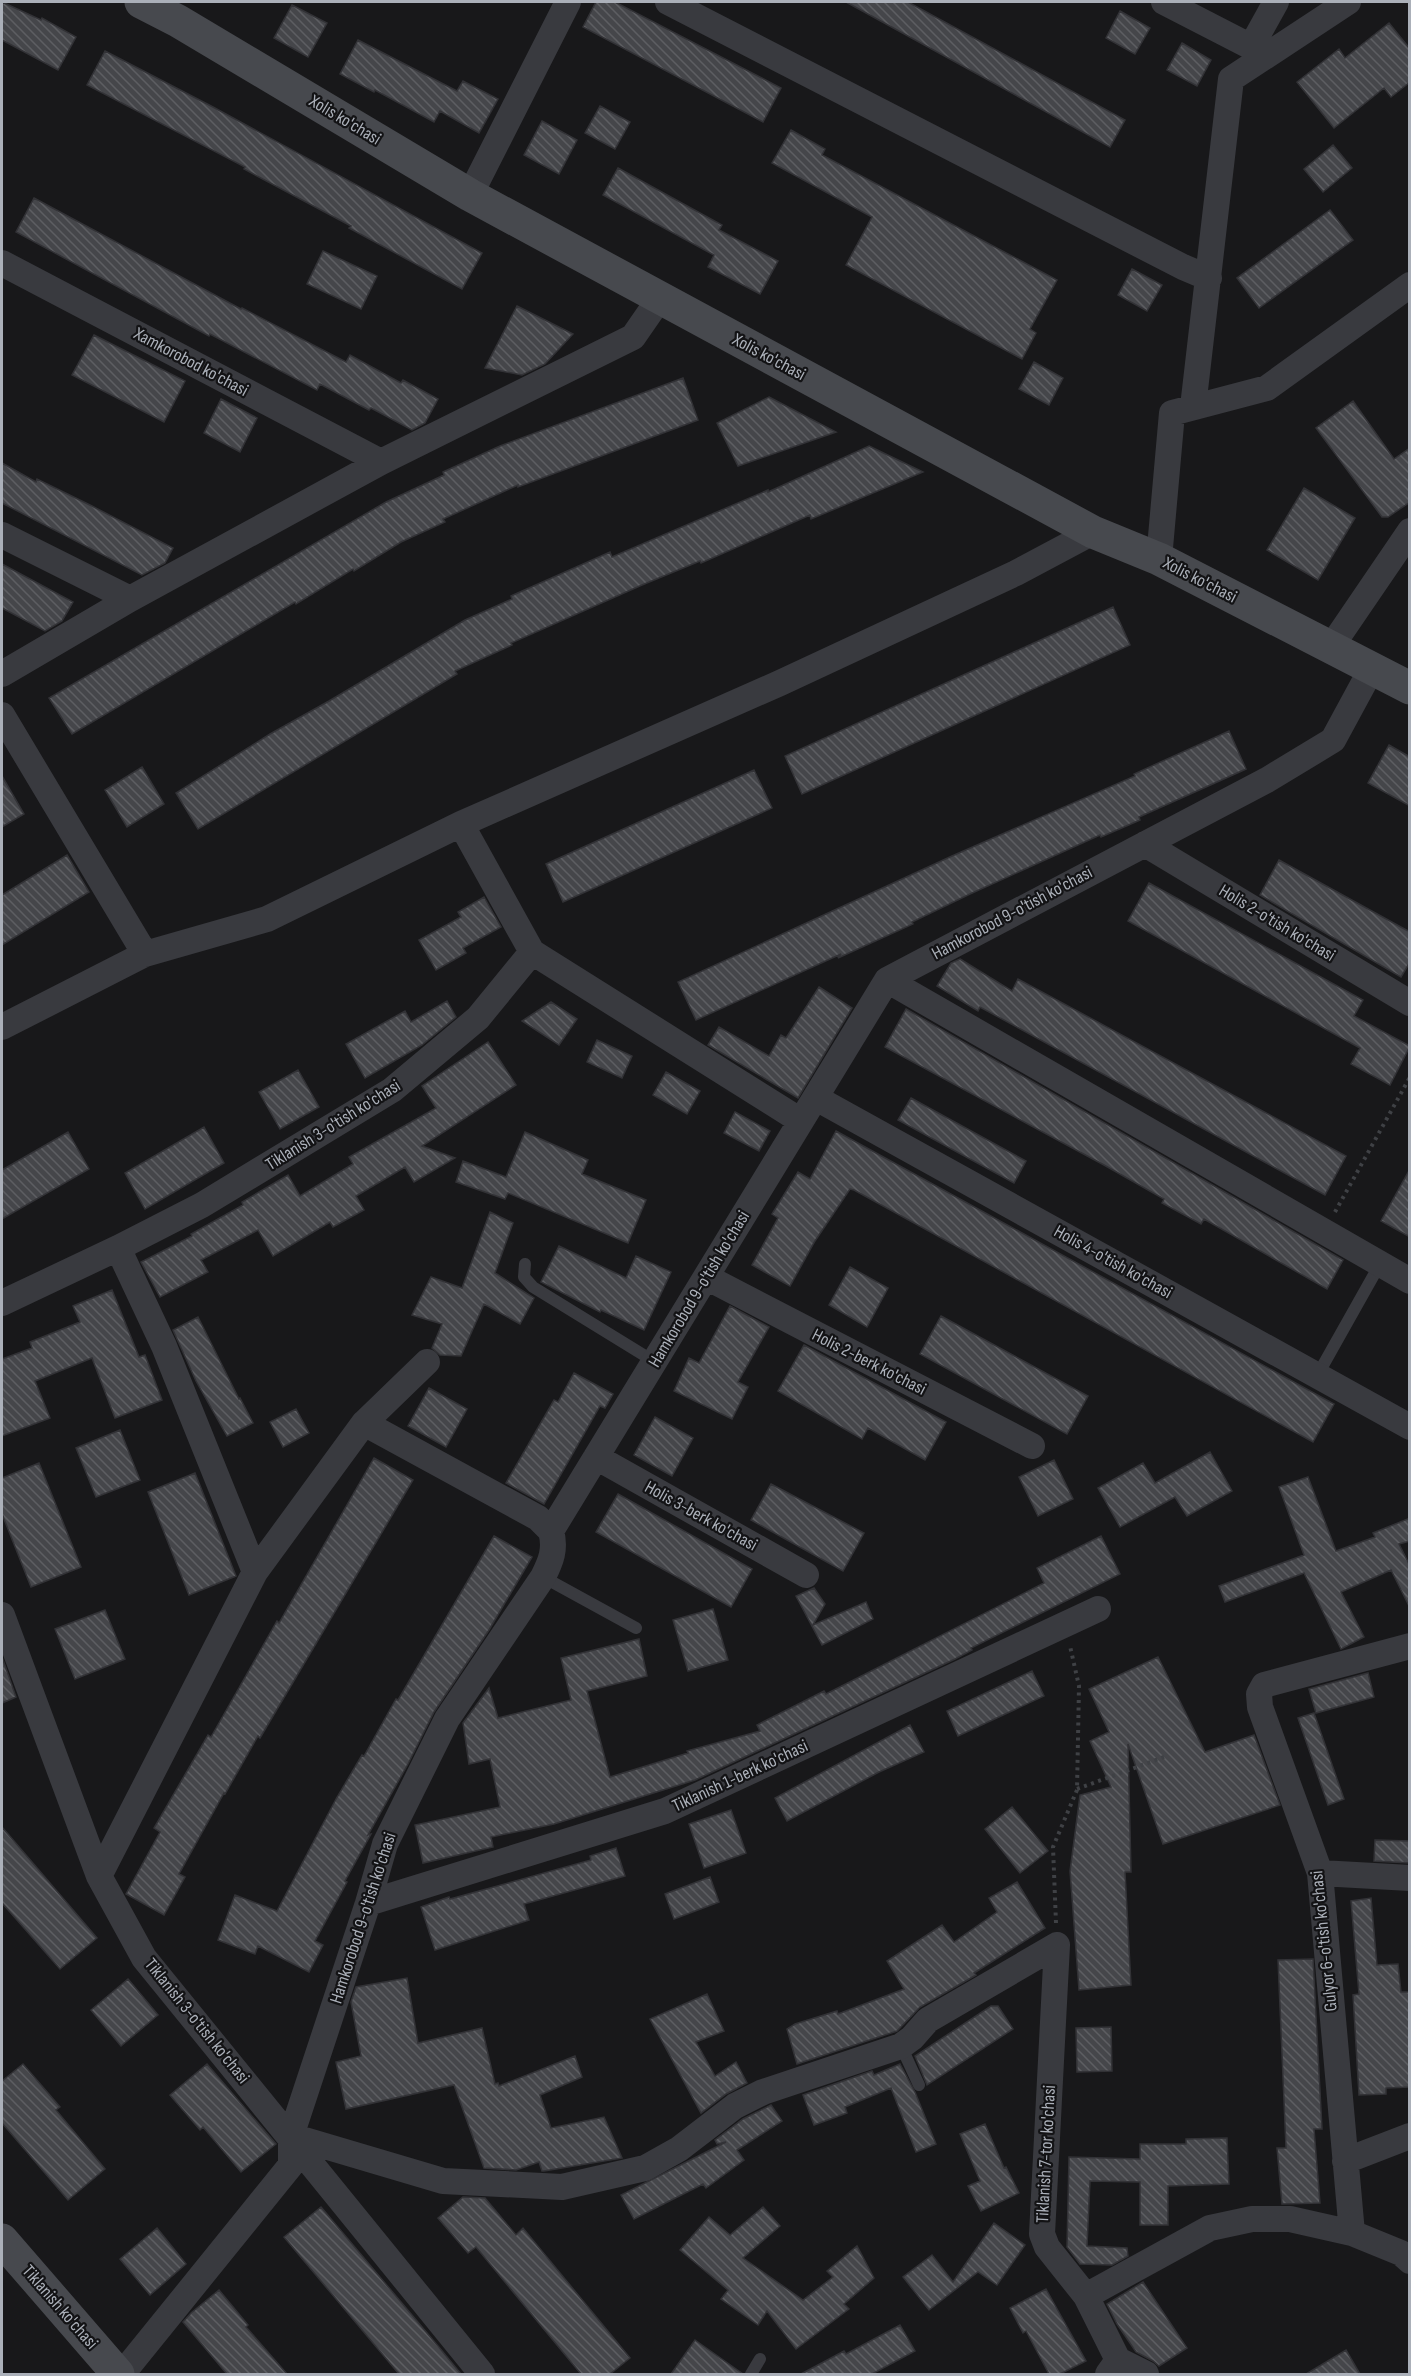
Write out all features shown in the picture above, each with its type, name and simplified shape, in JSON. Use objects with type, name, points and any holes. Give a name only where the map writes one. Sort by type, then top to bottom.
[{"type":"street","name":"Xolis ko'chasi","points":[[141,2],[178,21],[470,195],[660,298],[1093,532],[1159,559],[1410,688]]},
{"type":"street","points":[[470,195],[568,2]]},
{"type":"street","points":[[668,2],[1183,267],[1209,278]]},
{"type":"street","points":[[1164,2],[1259,51]]},
{"type":"street","points":[[1259,51],[1276,2]]},
{"type":"street","points":[[1193,407],[1231,79],[1259,51],[1348,2]]},
{"type":"street","name":"Xamkorobod ko'chasi","points":[[2,263],[381,462]]},
{"type":"street","points":[[1159,559],[1172,413],[1176,410],[1268,388],[1410,285]]},
{"type":"street","points":[[2,674],[130,599],[381,462],[633,337],[660,298]]},
{"type":"street","points":[[1331,646],[1410,531]]},
{"type":"street","points":[[2,1027],[145,954],[267,919],[461,824],[780,683],[1016,573],[1093,532]]},
{"type":"street","points":[[2,535],[130,599]]},
{"type":"street","name":"Hamkorobod 9-o'tish ko'chasi","points":[[120,2374],[291,2165],[291,2136],[368,1903],[385,1844],[447,1719],[543,1577],[550,1562],[554,1544],[551,1531],[887,980],[1267,780],[1333,740],[1372,668]]},
{"type":"street","points":[[2,715],[145,954]]},
{"type":"street","points":[[461,824],[532,952],[801,1121]]},
{"type":"street","name":"Holis 2-o'tish ko'chasi","points":[[1145,844],[1410,1003]]},
{"type":"street","name":"Tiklanish 3-o'tish ko'chasi","points":[[2,1303],[202,1205],[392,1090],[478,1018],[532,952]]},
{"type":"street","points":[[887,980],[1410,1281]]},
{"type":"street","name":"Holis 4-o'tish ko'chasi","points":[[816,1098],[1410,1427]]},
{"type":"street","points":[[118,1248],[164,1346],[255,1572]]},
{"type":"street","name":"Holis 2-berk ko'chasi","points":[[706,1277],[1032,1446]]},
{"type":"street","points":[[99,1876],[255,1572],[364,1423],[427,1362]]},
{"type":"street","points":[[364,1423],[538,1518],[551,1531]]},
{"type":"street","name":"Holis 3-berk ko'chasi","points":[[596,1457],[807,1575]]},
{"type":"street","name":"Tiklanish 1-berk ko'chasi","points":[[368,1903],[664,1811],[1098,1609]]},
{"type":"street","name":"Tiklanish 3-o'tish ko'chasi","points":[[2,1615],[99,1876],[144,1958],[291,2136],[482,2374]]},
{"type":"street","name":"Gulyor 6-o'tish ko'chasi","points":[[1352,2233],[1320,1873],[1260,1707],[1259,1694],[1264,1684],[1410,1646]]},
{"type":"street","points":[[1320,1873],[1410,1878]]},
{"type":"street","points":[[291,2136],[443,2181],[562,2187],[645,2168],[679,2149],[735,2106],[763,2092],[901,2046],[912,2038],[928,2020],[1057,1945]]},
{"type":"street","name":"Tiklanish 7-tor ko'chasi","points":[[1057,1945],[1042,2235],[1047,2247],[1086,2296],[1113,2367]]},
{"type":"street","points":[[1345,2161],[1410,2136]]},
{"type":"street","points":[[1086,2296],[1210,2228],[1252,2219],[1290,2219],[1352,2233],[1401,2253],[1410,2261]]},
{"type":"street","name":"Tiklanish ko'chasi","points":[[2,2240],[120,2374]]},
{"type":"street","points":[[1113,2367],[1146,2374]]},
{"type":"lane","points":[[525,1264],[524,1277],[533,1287],[655,1362]]},
{"type":"lane","points":[[1317,1376],[1380,1264]]},
{"type":"lane","points":[[543,1577],[636,1628]]},
{"type":"lane","points":[[901,2046],[919,2085]]},
{"type":"lane","points":[[751,2374],[760,2359]]},
{"type":"path","points":[[1324,1231],[1410,1077]]},
{"type":"path","points":[[1057,1945],[1053,1847],[1077,1789],[1079,1686],[1065,1625]]},
{"type":"path","points":[[1077,1789],[1164,1757]]},
{"type":"building","points":[[2,2],[41,20],[42,18],[76,37],[58,70],[2,40]]},
{"type":"building","points":[[596,2],[615,2],[781,88],[763,122],[583,27]]},
{"type":"building","points":[[846,2],[908,2],[1125,120],[1110,147]]},
{"type":"building","points":[[292,5],[327,23],[308,57],[274,38]]},
{"type":"building","points":[[1120,11],[1150,28],[1135,54],[1106,38]]},
{"type":"building","points":[[1389,23],[1410,49],[1410,82],[1391,97],[1384,88],[1334,128],[1297,82],[1339,49],[1345,58]]},
{"type":"building","points":[[358,40],[457,91],[463,81],[498,99],[479,133],[440,111],[434,122],[340,74]]},
{"type":"building","points":[[1182,43],[1211,60],[1197,86],[1167,70]]},
{"type":"building","points":[[105,51],[482,253],[462,289],[244,169],[245,167],[87,85]]},
{"type":"building","points":[[600,106],[630,122],[615,149],[585,133]]},
{"type":"building","points":[[542,121],[577,140],[559,174],[524,155]]},
{"type":"building","points":[[791,130],[825,149],[822,155],[1057,280],[1030,329],[1036,333],[1022,359],[846,265],[872,217],[772,163]]},
{"type":"building","points":[[1333,145],[1352,168],[1323,192],[1304,169]]},
{"type":"building","points":[[618,168],[722,225],[719,230],[778,261],[760,294],[708,267],[714,255],[603,195]]},
{"type":"building","points":[[34,198],[241,309],[346,362],[350,355],[401,383],[403,380],[438,399],[425,423],[412,430],[320,384],[317,390],[210,334],[209,336],[16,232]]},
{"type":"building","points":[[1330,210],[1353,240],[1259,308],[1237,278]]},
{"type":"building","points":[[323,251],[377,276],[361,309],[307,284]]},
{"type":"building","points":[[1132,269],[1162,285],[1147,311],[1118,295]]},
{"type":"building","points":[[517,306],[573,334],[545,364],[522,375],[485,368]]},
{"type":"building","points":[[94,335],[185,381],[164,422],[72,375]]},
{"type":"building","points":[[1034,362],[1063,378],[1049,405],[1019,389]]},
{"type":"building","points":[[683,378],[698,420],[518,487],[518,485],[443,519],[445,522],[401,542],[354,571],[353,569],[72,734],[49,698],[386,502],[444,475],[443,472],[500,446]]},
{"type":"building","points":[[769,397],[836,432],[738,466],[717,423]]},
{"type":"building","points":[[221,399],[257,418],[240,452],[204,433]]},
{"type":"building","points":[[1353,401],[1394,459],[1410,448],[1410,502],[1388,517],[1382,517],[1316,428]]},
{"type":"building","points":[[869,446],[923,472],[811,519],[810,515],[511,643],[512,645],[455,671],[457,674],[198,829],[176,793],[270,734],[465,620],[512,599],[511,596],[610,552],[612,557],[768,490],[768,492]]},
{"type":"building","points":[[2,463],[36,482],[37,479],[173,548],[165,563],[142,575],[2,503]]},
{"type":"building","points":[[1304,488],[1355,518],[1318,580],[1267,550]]},
{"type":"building","points":[[2,564],[73,602],[62,621],[45,631],[2,608]]},
{"type":"building","points":[[1113,607],[1130,645],[802,794],[785,756]]},
{"type":"building","points":[[1229,731],[1246,769],[1139,817],[1140,820],[1101,837],[1100,835],[970,894],[912,922],[913,924],[696,1020],[678,982],[952,856],[1135,776],[1134,774]]},
{"type":"building","points":[[1389,745],[1410,757],[1410,806],[1368,783]]},
{"type":"building","points":[[142,767],[164,804],[127,827],[105,790]]},
{"type":"building","points":[[754,770],[772,808],[563,902],[546,864]]},
{"type":"building","points":[[2,776],[24,814],[2,827]]},
{"type":"building","points":[[67,855],[89,892],[2,945],[2,895]]},
{"type":"building","points":[[1279,860],[1410,932],[1410,962],[1401,977],[1260,895]]},
{"type":"building","points":[[1149,883],[1363,1000],[1354,1016],[1410,1046],[1390,1085],[1351,1064],[1360,1048],[1128,921]]},
{"type":"building","points":[[484,897],[501,927],[463,948],[466,953],[436,970],[419,940],[461,917],[458,912]]},
{"type":"building","points":[[960,959],[1012,991],[1018,979],[1346,1156],[1325,1195],[980,1007],[978,1011],[937,986],[951,963]]},
{"type":"building","points":[[819,987],[852,1008],[798,1098],[708,1045],[719,1027],[769,1056],[781,1035],[786,1038]]},
{"type":"building","points":[[447,1001],[456,1017],[422,1045],[365,1078],[346,1044],[405,1011],[411,1022]]},
{"type":"building","points":[[551,1002],[577,1019],[559,1045],[522,1021]]},
{"type":"building","points":[[906,1009],[1343,1260],[1327,1289],[1204,1219],[1201,1224],[1162,1203],[1164,1199],[1104,1165],[885,1047]]},
{"type":"building","points":[[597,1040],[632,1056],[622,1078],[587,1062]]},
{"type":"building","points":[[488,1042],[516,1085],[422,1146],[455,1158],[414,1182],[405,1167],[356,1196],[364,1210],[333,1227],[330,1222],[273,1256],[258,1230],[201,1260],[208,1272],[160,1297],[141,1262],[192,1236],[191,1234],[243,1205],[242,1202],[288,1175],[300,1196],[353,1164],[349,1157],[436,1108],[422,1086]]},
{"type":"building","points":[[298,1070],[319,1107],[280,1129],[259,1092]]},
{"type":"building","points":[[666,1072],[700,1091],[687,1114],[653,1095]]},
{"type":"building","points":[[911,1098],[1026,1161],[1014,1183],[898,1120]]},
{"type":"building","points":[[735,1112],[770,1131],[759,1151],[724,1133]]},
{"type":"building","points":[[204,1127],[224,1163],[145,1209],[125,1173]]},
{"type":"building","points":[[836,1131],[1334,1404],[1313,1442],[854,1190],[850,1189],[815,1241],[790,1286],[752,1265],[778,1218],[772,1214],[798,1172],[810,1179]]},
{"type":"building","points":[[68,1132],[89,1169],[2,1219],[2,1170]]},
{"type":"building","points":[[525,1132],[588,1160],[582,1174],[646,1200],[628,1243],[508,1193],[505,1199],[456,1182],[463,1161],[506,1177]]},
{"type":"building","points":[[1410,1169],[1410,1237],[1381,1221]]},
{"type":"building","points":[[490,1212],[513,1223],[495,1273],[534,1298],[520,1324],[484,1304],[461,1356],[440,1355],[432,1348],[442,1324],[412,1315],[431,1277],[462,1288]]},
{"type":"building","points":[[559,1246],[626,1278],[636,1256],[671,1272],[644,1330],[601,1310],[600,1312],[541,1282]]},
{"type":"building","points":[[850,1267],[888,1288],[867,1327],[829,1305]]},
{"type":"building","points":[[112,1290],[139,1357],[145,1355],[162,1400],[115,1418],[92,1358],[35,1381],[50,1418],[2,1436],[2,1359],[32,1348],[30,1342],[80,1322],[73,1306]]},
{"type":"building","points":[[730,1306],[769,1327],[738,1382],[748,1387],[732,1419],[674,1391],[689,1358],[699,1363]]},
{"type":"building","points":[[941,1316],[1088,1396],[1067,1434],[920,1354]]},
{"type":"building","points":[[198,1317],[253,1423],[227,1436],[196,1381],[173,1330]]},
{"type":"building","points":[[804,1345],[946,1422],[925,1460],[868,1428],[862,1439],[778,1391]]},
{"type":"building","points":[[574,1373],[613,1394],[605,1408],[600,1406],[544,1504],[506,1483],[554,1400],[558,1402]]},
{"type":"building","points":[[429,1388],[467,1409],[446,1447],[408,1426]]},
{"type":"building","points":[[296,1409],[309,1433],[283,1447],[270,1422]]},
{"type":"building","points":[[655,1417],[693,1438],[672,1476],[634,1455]]},
{"type":"building","points":[[120,1430],[140,1480],[96,1497],[76,1448]]},
{"type":"building","points":[[1210,1452],[1232,1491],[1187,1516],[1175,1497],[1120,1527],[1098,1488],[1143,1463],[1155,1483]]},
{"type":"building","points":[[374,1458],[413,1480],[260,1738],[258,1736],[224,1793],[179,1874],[185,1877],[164,1915],[126,1894],[160,1832],[154,1828],[208,1735],[211,1737],[277,1621],[279,1623]]},
{"type":"building","points":[[1054,1460],[1073,1499],[1038,1516],[1019,1477]]},
{"type":"building","points":[[39,1463],[81,1567],[31,1587],[2,1514],[2,1478]]},
{"type":"building","points":[[195,1473],[236,1576],[189,1595],[148,1492]]},
{"type":"building","points":[[1308,1477],[1336,1551],[1375,1537],[1373,1533],[1410,1518],[1410,1541],[1399,1544],[1410,1566],[1410,1608],[1391,1570],[1341,1592],[1364,1637],[1341,1649],[1304,1573],[1225,1602],[1219,1586],[1304,1555],[1279,1487]]},
{"type":"building","points":[[771,1484],[864,1533],[843,1571],[751,1520]]},
{"type":"building","points":[[618,1494],[752,1569],[731,1607],[596,1532]]},
{"type":"building","points":[[494,1536],[532,1557],[489,1630],[434,1712],[368,1835],[371,1834],[315,1941],[323,1945],[309,1972],[258,1946],[255,1954],[218,1940],[235,1895],[277,1911],[336,1799],[362,1755],[364,1756],[396,1699],[398,1700]]},
{"type":"building","points":[[1101,1536],[1120,1574],[971,1648],[972,1650],[955,1659],[695,1780],[554,1824],[491,1837],[493,1847],[423,1863],[415,1825],[500,1807],[490,1759],[469,1764],[463,1723],[489,1688],[498,1718],[571,1700],[561,1658],[639,1639],[647,1676],[587,1691],[610,1777],[688,1753],[687,1751],[760,1731],[757,1725],[824,1691],[826,1694],[1044,1583],[1037,1568]]},
{"type":"building","points":[[814,1588],[825,1604],[813,1625],[866,1602],[873,1619],[822,1645],[796,1596]]},
{"type":"building","points":[[713,1609],[728,1660],[688,1671],[673,1620]]},
{"type":"building","points":[[105,1610],[125,1659],[75,1679],[55,1629]]},
{"type":"building","points":[[2,1657],[16,1697],[2,1703]]},
{"type":"building","points":[[1158,1657],[1205,1752],[1254,1735],[1280,1805],[1163,1844],[1128,1744],[1131,1872],[1125,1872],[1131,1985],[1079,1990],[1070,1871],[1080,1795],[1111,1787],[1090,1741],[1109,1732],[1089,1689]]},
{"type":"building","points":[[1032,1671],[1044,1696],[958,1736],[947,1711]]},
{"type":"building","points":[[1368,1673],[1374,1697],[1316,1713],[1309,1689]]},
{"type":"building","points":[[1314,1713],[1344,1799],[1328,1805],[1298,1718]]},
{"type":"building","points":[[910,1725],[924,1752],[879,1772],[787,1821],[775,1798]]},
{"type":"building","points":[[1012,1807],[1048,1851],[1020,1873],[985,1829]]},
{"type":"building","points":[[731,1810],[746,1853],[704,1868],[689,1824]]},
{"type":"building","points":[[2,1827],[97,1938],[60,1969],[2,1903]]},
{"type":"building","points":[[1375,1840],[1410,1841],[1410,1863],[1374,1861]]},
{"type":"building","points":[[616,1848],[625,1876],[524,1904],[529,1920],[435,1950],[421,1907],[449,1897],[450,1899],[591,1860],[590,1856]]},
{"type":"building","points":[[710,1877],[719,1902],[674,1919],[665,1894]]},
{"type":"building","points":[[1017,1882],[1045,1928],[974,1973],[976,1975],[920,2007],[897,2031],[797,2064],[787,2029],[795,2024],[837,2011],[838,2014],[904,1989],[887,1961],[942,1925],[954,1942],[997,1912],[989,1898]]},
{"type":"building","points":[[1371,1898],[1377,1965],[1398,1964],[1401,1992],[1410,1992],[1410,2087],[1386,2088],[1386,2094],[1359,2095],[1353,1995],[1359,1994],[1351,1901]]},
{"type":"building","points":[[1313,1959],[1322,2129],[1314,2129],[1320,2203],[1282,2204],[1277,2148],[1286,2148],[1278,1960]]},
{"type":"building","points":[[407,1978],[418,2043],[482,2028],[495,2084],[498,2083],[499,2086],[575,2056],[582,2077],[540,2095],[551,2128],[604,2117],[622,2158],[544,2171],[539,2162],[516,2170],[484,2168],[454,2085],[346,2109],[336,2062],[361,2056],[351,2002],[356,1987]]},
{"type":"building","points":[[128,1979],[158,2015],[121,2046],[91,2010]]},
{"type":"building","points":[[707,1994],[724,2031],[696,2042],[715,2076],[736,2062],[747,2083],[726,2094],[701,2113],[650,2019]]},
{"type":"building","points":[[991,2006],[998,2006],[1013,2029],[927,2085],[915,2056]]},
{"type":"building","points":[[1111,2027],[1112,2071],[1077,2072],[1076,2028]]},
{"type":"building","points":[[23,2064],[60,2107],[56,2110],[105,2169],[68,2200],[2,2123],[2,2081]]},
{"type":"building","points":[[207,2064],[276,2144],[241,2172],[203,2127],[200,2130],[170,2095]]},
{"type":"building","points":[[900,2064],[915,2092],[936,2144],[916,2152],[891,2088],[845,2107],[847,2113],[814,2125],[803,2095],[872,2071],[874,2075]]},
{"type":"building","points":[[771,2105],[782,2121],[737,2150],[744,2160],[706,2188],[703,2184],[634,2219],[621,2195],[726,2142],[717,2144],[715,2140],[743,2119]]},
{"type":"building","points":[[985,2124],[1004,2168],[1006,2167],[1019,2193],[981,2211],[968,2186],[980,2181],[960,2134]]},
{"type":"building","points":[[1227,2138],[1229,2184],[1168,2186],[1168,2225],[1140,2225],[1140,2182],[1090,2181],[1087,2246],[1127,2248],[1128,2256],[1112,2265],[1080,2264],[1067,2247],[1069,2157],[1140,2159],[1140,2144],[1186,2144],[1186,2139]]},
{"type":"building","points":[[463,2197],[485,2198],[516,2235],[523,2228],[630,2358],[610,2374],[581,2374],[476,2247],[468,2253],[438,2218]]},
{"type":"building","points":[[321,2207],[461,2374],[399,2374],[284,2237]]},
{"type":"building","points":[[763,2207],[780,2226],[743,2258],[803,2300],[833,2277],[827,2271],[857,2246],[874,2278],[844,2304],[849,2309],[796,2349],[767,2311],[758,2325],[721,2299],[728,2290],[680,2250],[709,2217],[730,2235]]},
{"type":"building","points":[[994,2223],[1025,2245],[997,2285],[978,2272],[929,2310],[903,2277],[932,2255],[953,2282]]},
{"type":"building","points":[[157,2228],[186,2264],[150,2295],[120,2259]]},
{"type":"building","points":[[1143,2282],[1187,2348],[1159,2366],[1136,2352],[1107,2304]]},
{"type":"building","points":[[1046,2289],[1086,2361],[1060,2374],[1049,2374],[1026,2331],[1023,2333],[1010,2308]]},
{"type":"building","points":[[219,2290],[248,2325],[246,2327],[287,2374],[227,2374],[183,2322]]},
{"type":"building","points":[[900,2325],[915,2351],[872,2374],[801,2374],[844,2351],[846,2354]]},
{"type":"building","points":[[695,2340],[743,2374],[671,2374]]},
{"type":"building","points":[[1346,2350],[1360,2374],[1306,2374]]}]
